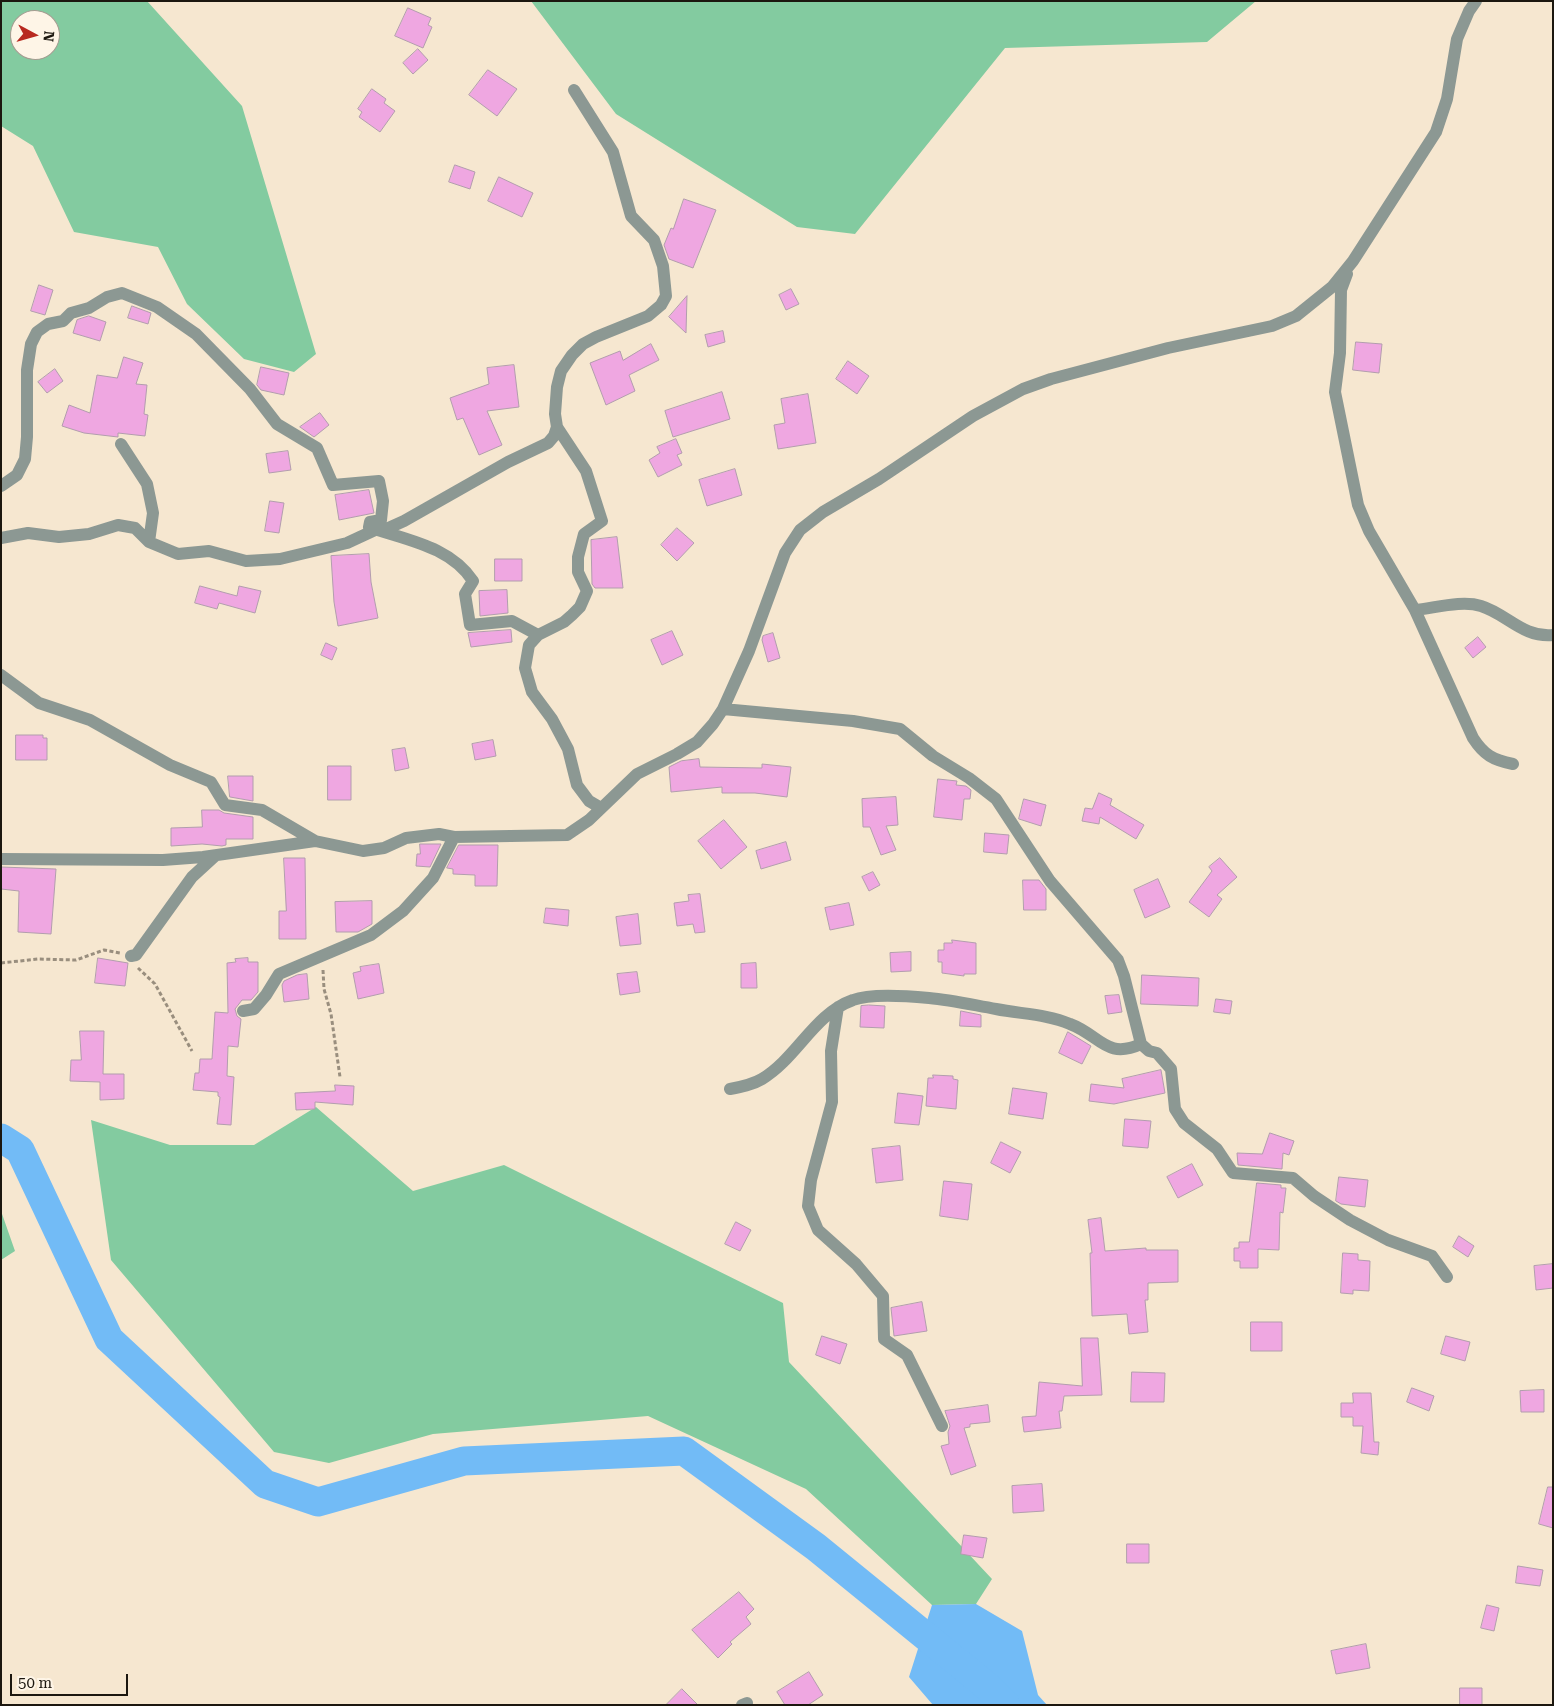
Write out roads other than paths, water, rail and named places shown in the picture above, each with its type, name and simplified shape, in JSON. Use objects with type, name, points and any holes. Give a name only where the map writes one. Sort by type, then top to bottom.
[{"type":"street","points":[[1,675],[23,693],[39,702],[90,720],[170,764],[211,782],[225,805],[262,810],[315,841],[363,851],[384,848],[406,838],[439,834],[454,837],[568,835],[590,820],[638,774],[697,742],[713,724],[723,710],[749,651],[785,552],[800,530],[823,512],[879,479],[979,412],[1023,389],[1168,348],[1272,326],[1296,316],[1332,288],[1353,261],[1436,132],[1447,99],[1457,39],[1469,11],[1476,1]]},
{"type":"street","points":[[574,90],[613,152],[631,216],[654,240],[663,266],[666,296],[661,305],[648,316],[583,344],[572,355],[562,370],[557,387],[555,414],[557,428],[586,471],[602,521],[584,534],[578,557],[578,572],[587,591],[580,607],[564,622],[538,635],[529,644],[526,655],[527,681],[568,750],[577,785],[589,801],[601,808]]},
{"type":"street","points":[[1353,261],[1341,290],[1340,352],[1335,392],[1338,415],[1358,505],[1369,531],[1414,610],[1473,738],[1483,752],[1495,760],[1513,764]]},
{"type":"street","points":[[1,486],[17,475],[25,459],[28,437],[27,370],[31,344],[37,332],[48,324],[63,321],[70,313],[89,308],[107,296],[122,293],[157,307],[196,334],[250,389],[277,424],[317,448],[333,485],[379,481],[383,501],[381,520],[370,522],[369,527],[444,553],[464,568],[473,581],[466,594],[470,625],[512,621],[538,635]]},
{"type":"street","points":[[1,538],[28,533],[59,538],[89,534],[118,525],[135,528],[149,542],[178,554],[210,551],[246,561],[272,560],[339,546],[375,530],[384,530],[404,521],[508,462],[548,443],[554,436],[557,428]]},
{"type":"street","points":[[121,444],[147,484],[153,513],[149,542]]},
{"type":"street","points":[[1414,610],[1482,606],[1533,634],[1553,635]]},
{"type":"street","points":[[723,710],[853,721],[900,728],[933,756],[969,778],[996,799],[1050,880],[1118,960],[1124,976],[1141,1044],[1157,1053],[1171,1069],[1175,1109],[1194,1134],[1216,1149],[1233,1173],[1293,1178],[1314,1196],[1350,1220],[1388,1240],[1432,1256],[1446,1278]]},
{"type":"street","points":[[243,1011],[254,1009],[266,995],[279,974],[372,935],[403,911],[433,878],[454,837]]},
{"type":"street","points":[[1,859],[163,860],[216,855],[315,841]]},
{"type":"street","points":[[130,956],[136,955],[192,877],[216,855]]},
{"type":"street","points":[[730,1090],[761,1080],[777,1069],[820,1021],[838,1007],[854,999],[870,996],[928,998],[1055,1019],[1084,1030],[1101,1044],[1115,1050],[1129,1049],[1141,1044]]},
{"type":"street","points":[[838,1007],[831,1051],[833,1070],[832,1102],[811,1180],[808,1206],[818,1230],[856,1264],[883,1296],[884,1339],[906,1355],[942,1426]]},
{"type":"water","points":[[976,1604],[1022,1631],[1038,1695],[1047,1705],[933,1705],[909,1677],[932,1605]]},
{"type":"waterway","points":[[1,1138],[20,1150],[109,1339],[265,1484],[318,1502],[464,1461],[684,1451],[816,1547],[988,1687],[1006,1705]]}]
